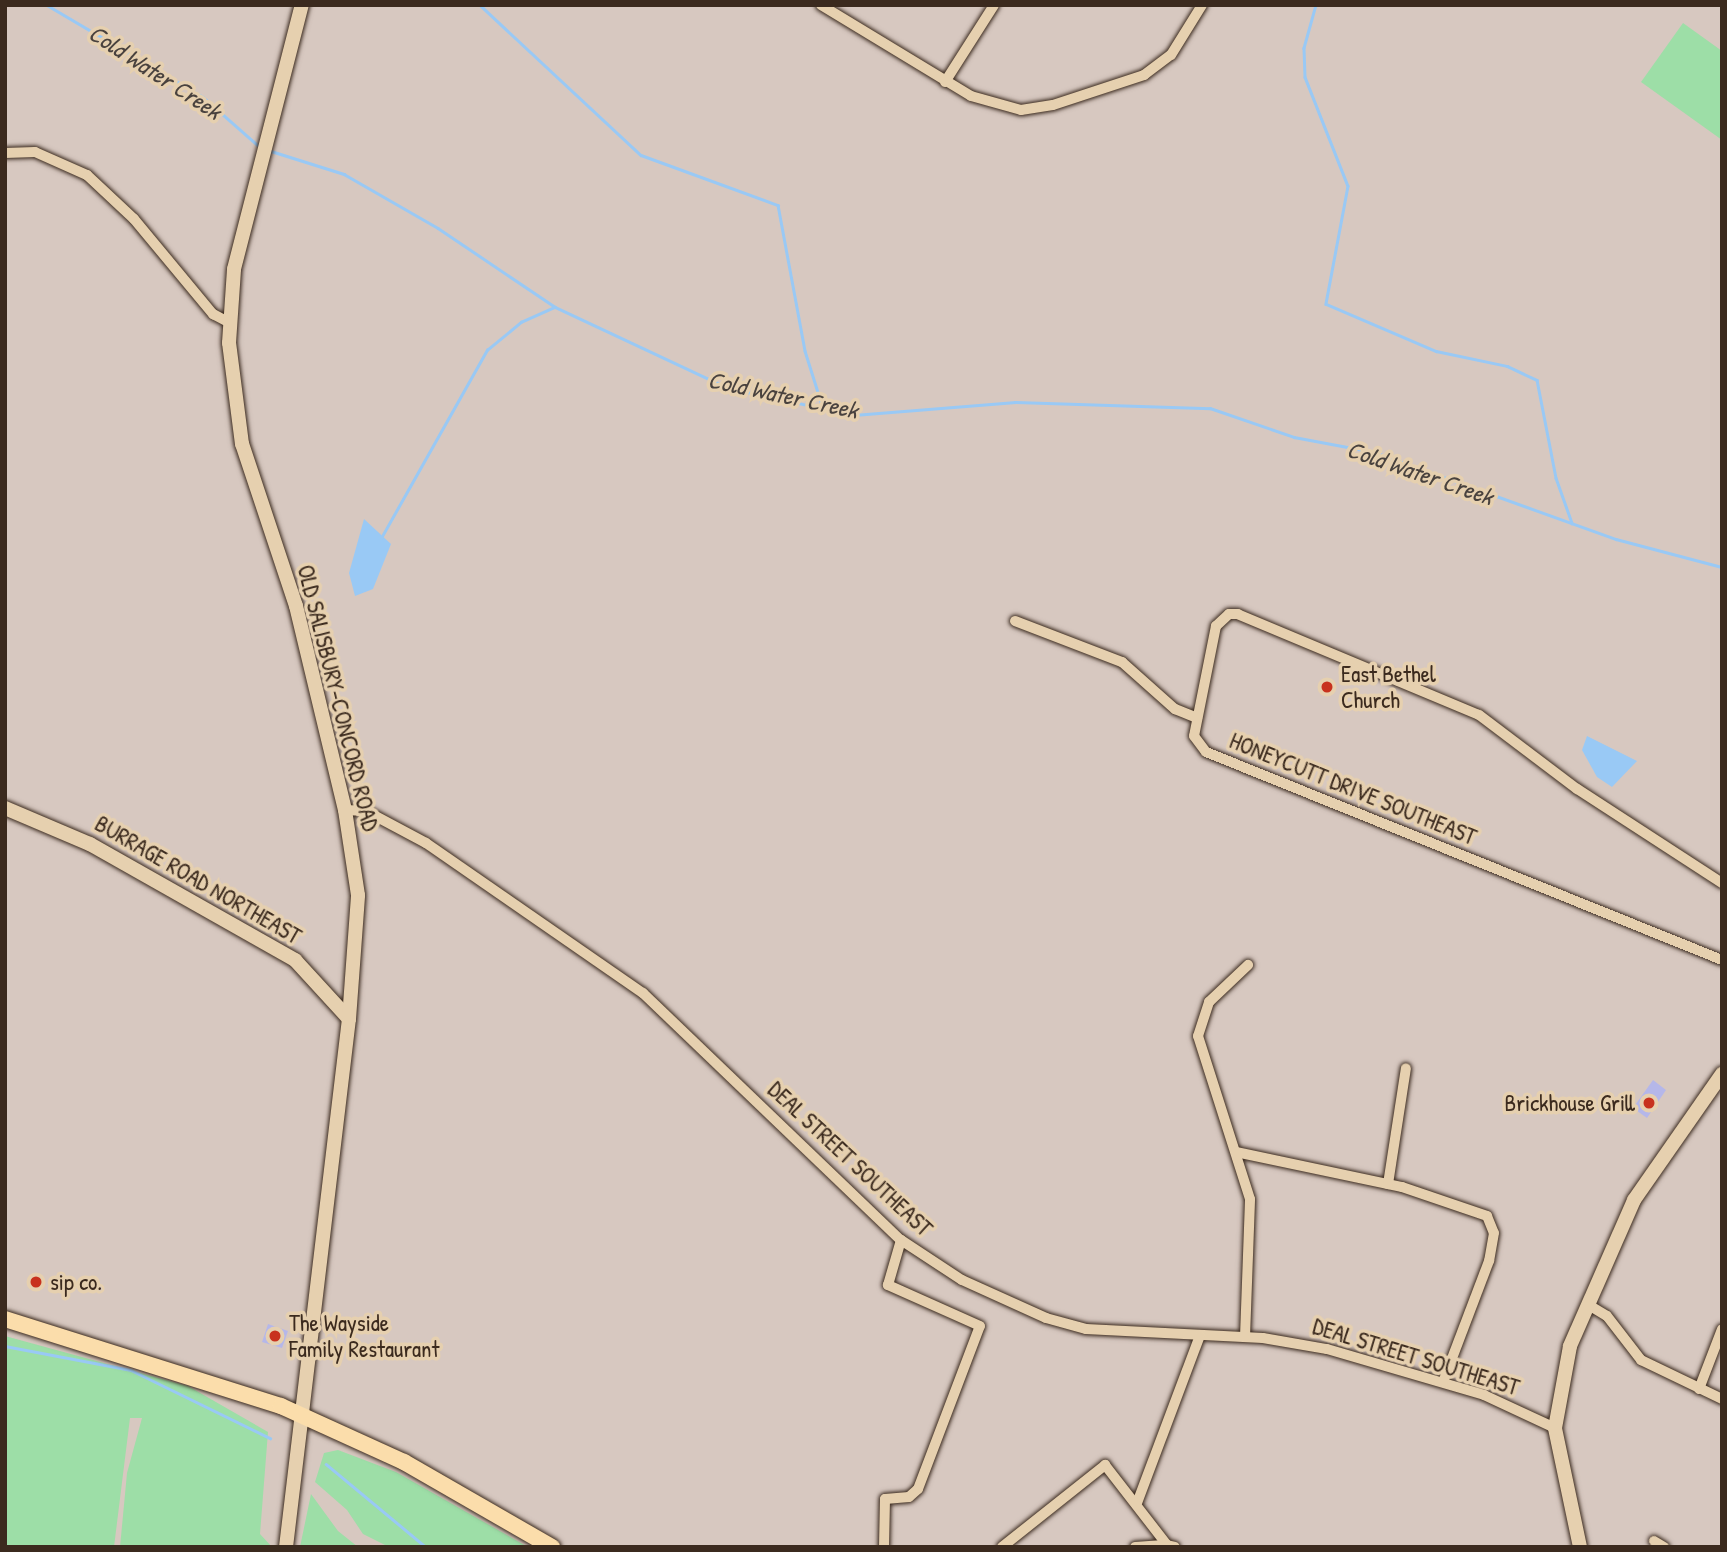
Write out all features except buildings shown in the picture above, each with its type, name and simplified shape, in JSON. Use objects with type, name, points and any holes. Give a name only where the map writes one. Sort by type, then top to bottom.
[{"type":"main road","name":"OLD SALISBURY-CONCORD ROAD","points":[[286,1547],[349,1019],[358,895],[345,810],[296,606],[242,444],[233,397],[230,323],[234,269],[253,183],[302,5]]},
{"type":"main road","name":"BURRAGE ROAD NORTHEAST","points":[[5,807],[90,844],[295,960],[349,1019]]},
{"type":"main road","points":[[1580,1547],[1555,1429],[1560,1382],[1587,1304],[1634,1200],[1722,1074]]},
{"type":"main road","points":[[5,1319],[209,1379],[302,1415],[467,1495],[552,1547]]},
{"type":"street","points":[[821,5],[945,82],[1008,109],[1065,102],[1126,83],[1166,61],[1202,5]]},
{"type":"street","points":[[945,82],[994,5]]},
{"type":"street","points":[[5,153],[35,152],[87,175],[134,219],[213,314],[230,323]]},
{"type":"street","name":"HONEYCUTT DRIVE SOUTHEAST","points":[[1722,883],[1577,789],[1479,715],[1238,614],[1229,614],[1216,626],[1197,718],[1196,743],[1212,755],[1722,961]]},
{"type":"street","points":[[1015,621],[1122,662],[1175,709],[1197,718]]},
{"type":"street","name":"DEAL STREET SOUTHEAST","points":[[345,810],[366,811],[444,855],[643,993],[901,1240],[962,1280],[1046,1318],[1131,1334],[1244,1337],[1327,1349],[1443,1382],[1518,1408],[1555,1429]]},
{"type":"street","points":[[1244,1337],[1252,1214],[1236,1152],[1206,1074],[1198,1036],[1209,1002],[1248,965]]},
{"type":"street","points":[[1388,1184],[1406,1068]]},
{"type":"street","points":[[1236,1152],[1388,1184],[1471,1206],[1493,1226],[1489,1261],[1443,1382]]},
{"type":"street","points":[[884,1547],[885,1499],[909,1497],[918,1489],[979,1326],[888,1285],[901,1240]]},
{"type":"street","points":[[1587,1304],[1607,1316],[1641,1360],[1722,1399]]},
{"type":"street","points":[[1699,1389],[1722,1329]]},
{"type":"street","points":[[1137,1503],[1200,1335]]},
{"type":"street","points":[[1002,1547],[1100,1466],[1116,1474],[1171,1546]]},
{"type":"street","points":[[1135,1547],[1171,1546]]},
{"type":"green space","points":[[1683,23],[1722,51],[1722,140],[1641,82]]},
{"type":"green space","points":[[5,1336],[188,1386],[268,1432],[260,1534],[272,1547],[120,1547],[127,1473],[142,1418],[130,1418],[114,1547],[5,1547]]},
{"type":"green space","points":[[338,1450],[396,1472],[528,1547],[389,1547],[363,1534],[347,1510],[315,1482],[324,1453]]},
{"type":"green space","points":[[311,1494],[338,1531],[358,1547],[300,1547]]},
{"type":"water","points":[[364,519],[391,544],[373,589],[355,596],[349,573]]},
{"type":"water","points":[[1587,736],[1637,761],[1612,787],[1597,777],[1582,750]]},
{"type":"waterway","name":"Cold Water Creek","points":[[47,5],[203,97],[261,148]]},
{"type":"waterway","points":[[480,5],[641,155],[778,205],[805,351],[823,408]]},
{"type":"waterway","points":[[1316,5],[1304,48],[1305,77],[1348,186],[1326,304],[1436,351],[1507,366],[1537,380],[1556,478],[1572,523]]},
{"type":"waterway","name":"Cold Water Creek","points":[[271,151],[344,174],[438,228],[555,307],[728,388],[854,415],[1015,402],[1210,408],[1294,437],[1374,452],[1616,539],[1722,567]]},
{"type":"waterway","points":[[381,538],[487,350],[521,322],[555,307]]},
{"type":"waterway","points":[[5,1346],[131,1370],[270,1438]]},
{"type":"waterway","points":[[326,1464],[426,1547]]},
{"type":"place","name":"East Bethel Church","points":[[1327,687]]},
{"type":"place","name":"Brickhouse Grill","points":[[1649,1103]]},
{"type":"place","name":"sip co.","points":[[36,1282]]},
{"type":"place","name":"The Wayside Family Restaurant","points":[[275,1336]]}]
